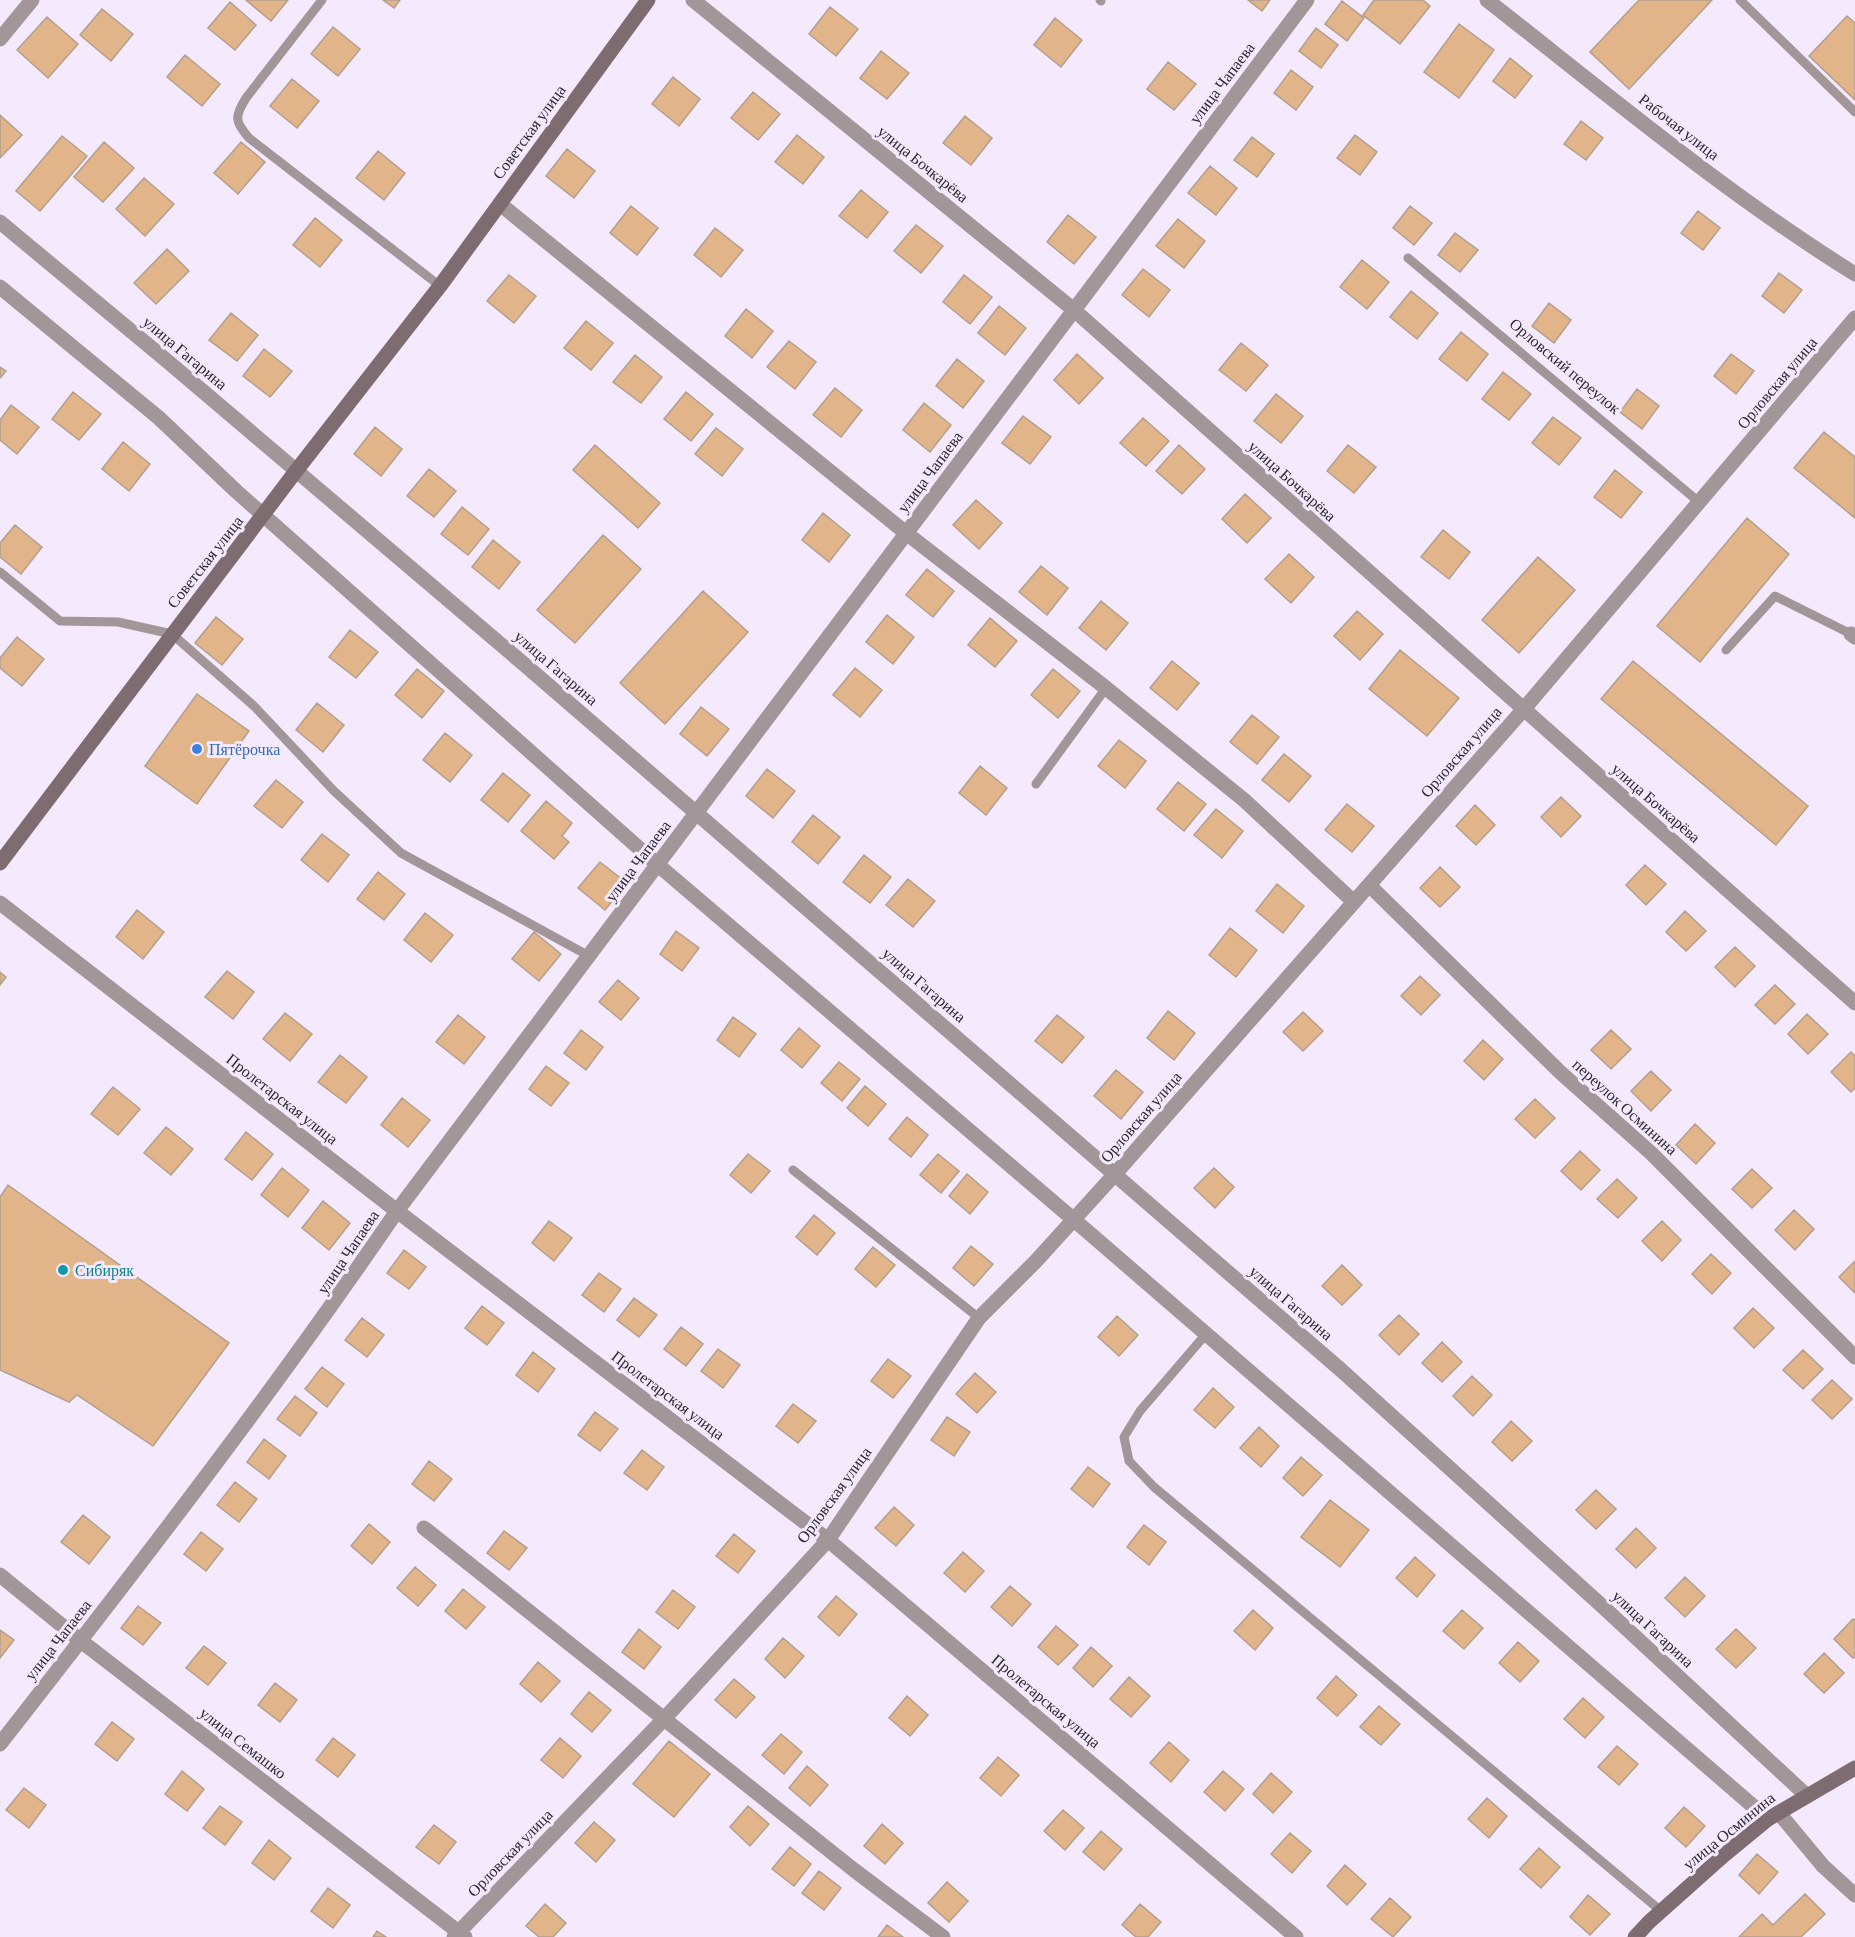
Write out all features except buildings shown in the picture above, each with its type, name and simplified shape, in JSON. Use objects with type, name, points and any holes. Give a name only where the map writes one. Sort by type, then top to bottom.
[{"type":"street","points":[[0,39],[32,0]]},
{"type":"street","name":"Советская улица","points":[[0,863],[172,634],[440,286],[648,0]]},
{"type":"street","name":"улица Бочкарёва","points":[[693,0],[1074,310],[1522,710],[1855,1003]]},
{"type":"street","name":"улица Чапаева","points":[[0,1744],[81,1641],[333,1306],[398,1211],[1307,0]]},
{"type":"street","name":"Рабочая улица","points":[[1487,0],[1694,162],[1823,254],[1855,274]]},
{"type":"street","points":[[500,204],[906,533],[1106,688],[1244,800],[1354,902]]},
{"type":"street","name":"улица Гагарина","points":[[0,222],[297,471],[697,812],[1341,1370],[1601,1605],[1806,1795]]},
{"type":"street","points":[[0,287],[159,418],[264,515],[658,865],[1773,1816],[1855,1895]]},
{"type":"street","name":"Орловская улица","points":[[459,1935],[664,1719],[828,1540],[979,1318],[1036,1261],[1115,1174],[1369,885],[1522,710],[1855,318]]},
{"type":"street","name":"переулок Осминина","points":[[1369,885],[1561,1073],[1651,1153],[1855,1357]]},
{"type":"street","name":"Пролетарская улица","points":[[0,903],[828,1540],[1296,1937]]},
{"type":"street","points":[[424,1528],[854,1870],[944,1937]]},
{"type":"street","name":"улица Семашко","points":[[0,1575],[81,1641],[459,1935]]},
{"type":"street","name":"улица Осминина","points":[[1635,1937],[1723,1856],[1773,1816],[1855,1768]]},
{"type":"lane","points":[[322,0],[237,111],[238,125],[249,138],[440,286]]},
{"type":"lane","points":[[1740,0],[1855,112]]},
{"type":"lane","name":"Орловский переулок","points":[[1408,258],[1699,502]]},
{"type":"lane","points":[[0,572],[60,621],[118,622],[172,634],[254,706],[334,790],[401,852],[589,956]]},
{"type":"lane","points":[[1726,650],[1775,596],[1853,635]]},
{"type":"lane","points":[[1036,784],[1106,688]]},
{"type":"lane","points":[[793,1170],[979,1318]]},
{"type":"lane","points":[[1206,1334],[1140,1411],[1124,1437],[1130,1461],[1154,1487],[1661,1911]]},
{"type":"place","name":"Пятёрочка","points":[[197,749]]},
{"type":"place","name":"Сибиряк","points":[[63,1270]]}]
